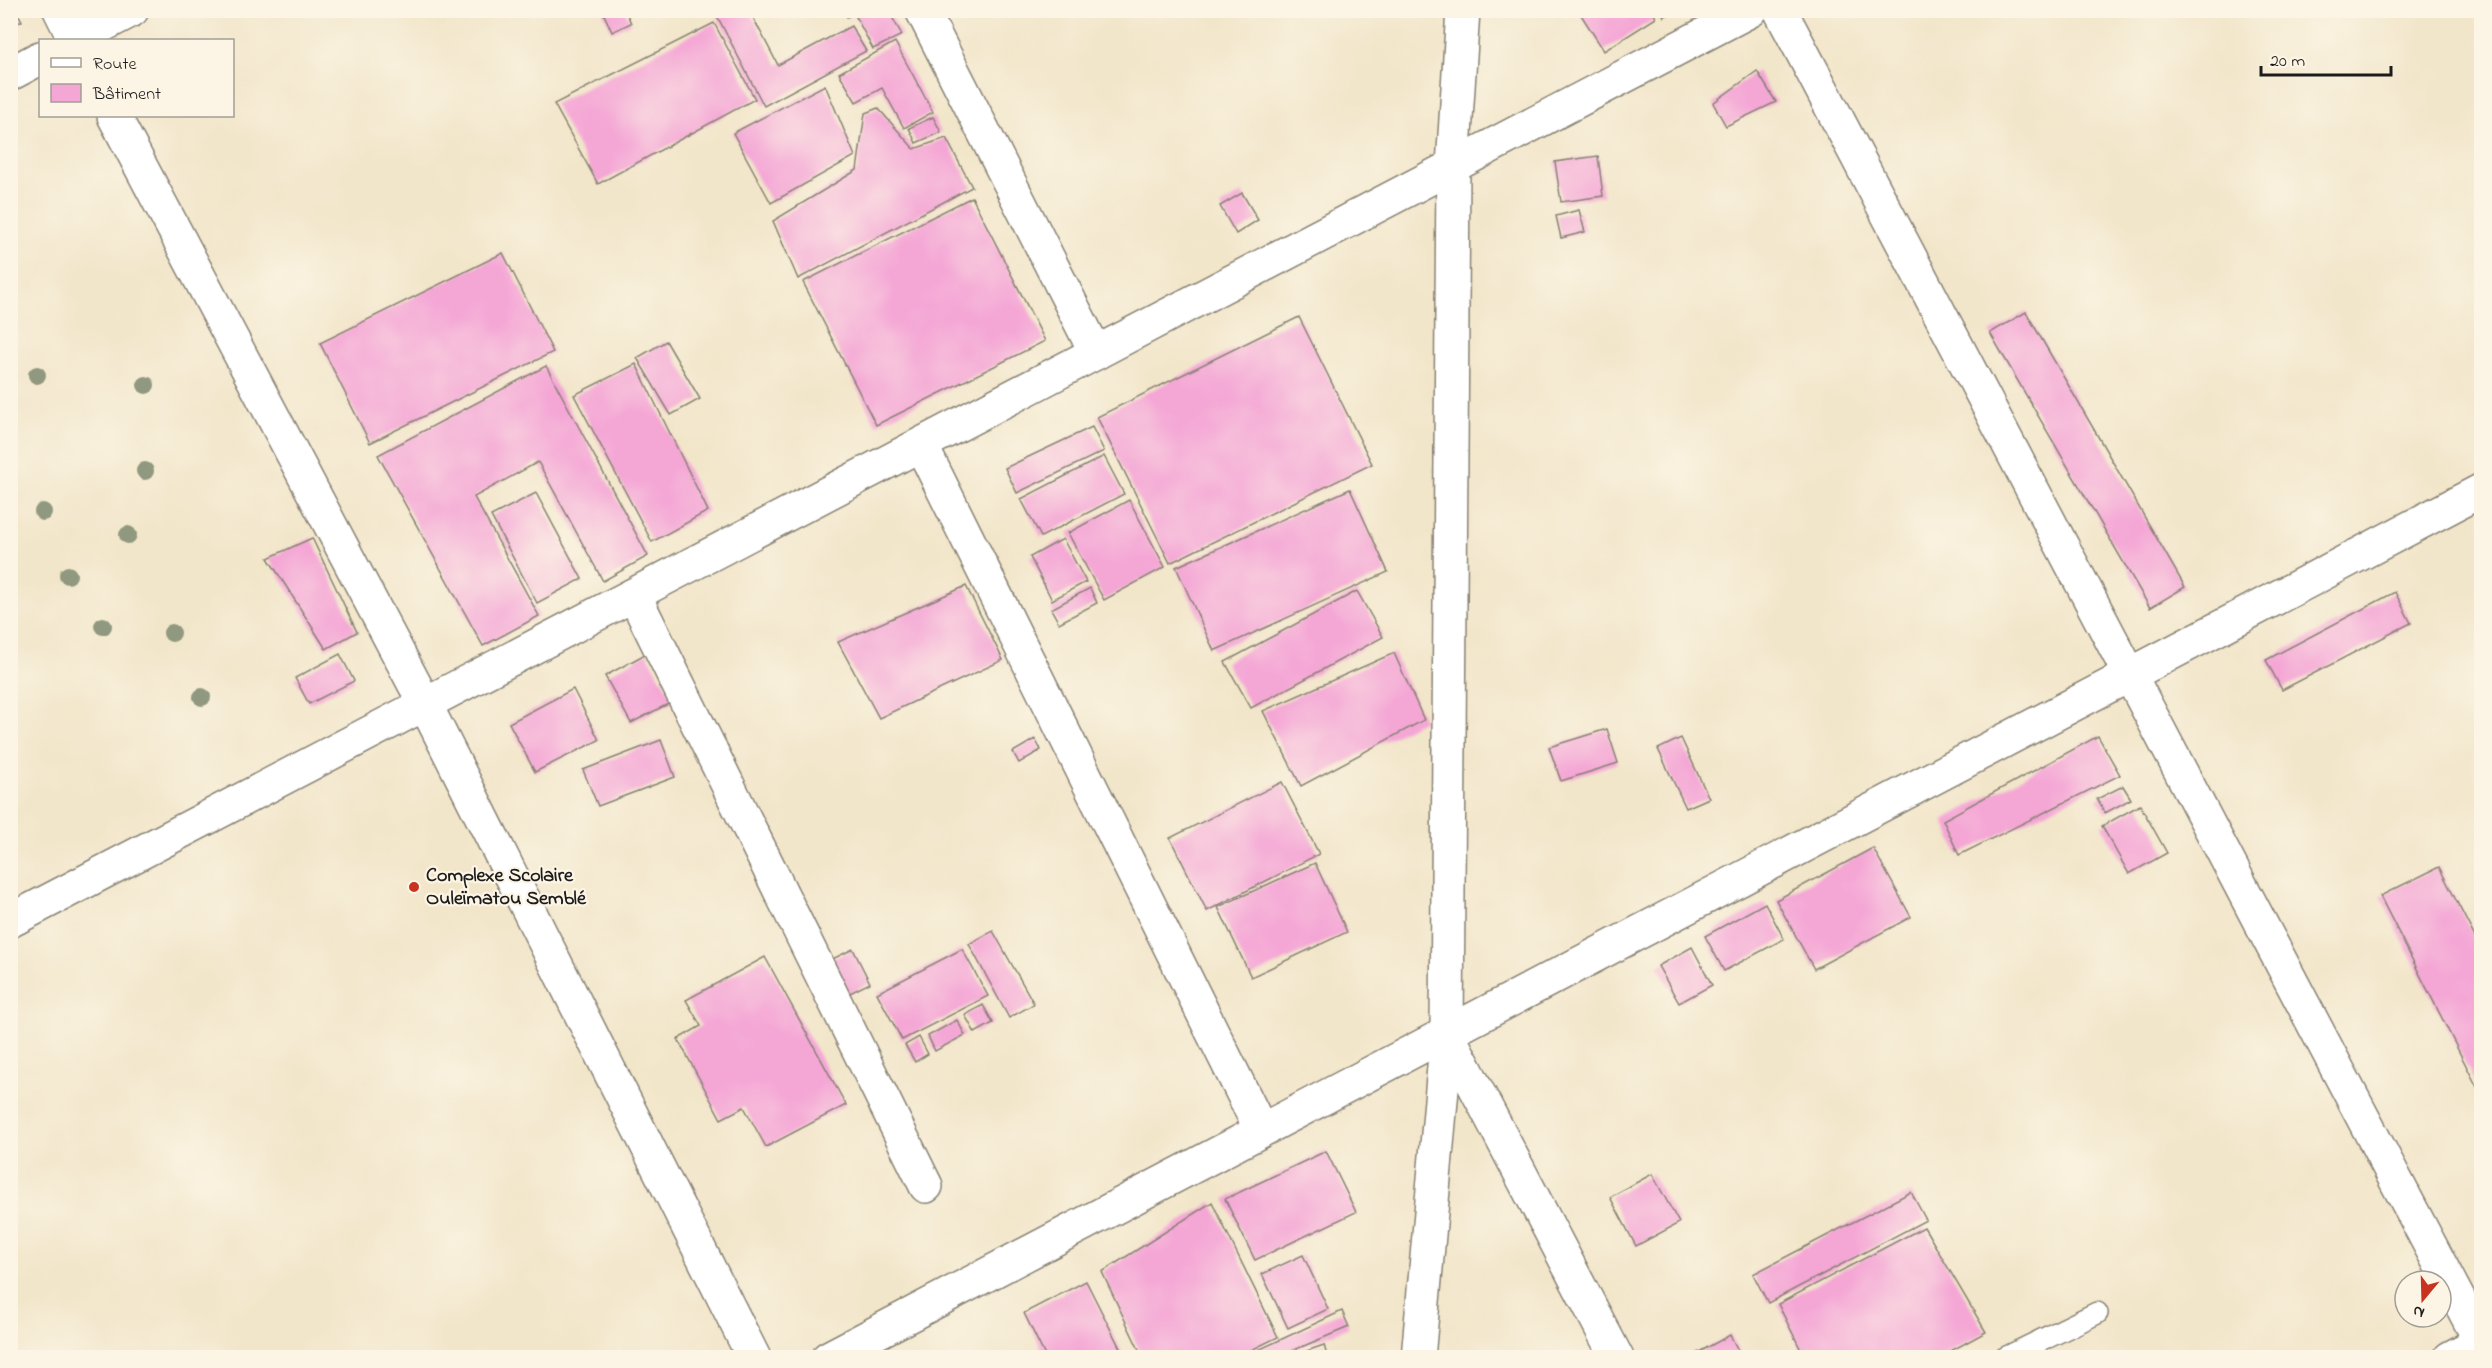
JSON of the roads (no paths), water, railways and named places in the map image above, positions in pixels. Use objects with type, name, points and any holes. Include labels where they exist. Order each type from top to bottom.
[{"type":"street","points":[[60,10],[74,39]]},
{"type":"street","points":[[76,39],[132,10]]},
{"type":"street","points":[[922,10],[1096,353]]},
{"type":"street","points":[[1418,1358],[1447,1033],[1453,166],[1463,10]]},
{"type":"street","points":[[10,921],[1750,10]]},
{"type":"street","points":[[1780,10],[2481,1342],[2450,1358]]},
{"type":"street","points":[[10,74],[39,59]]},
{"type":"street","points":[[115,117],[425,704],[754,1358]]},
{"type":"street","points":[[921,445],[1261,1130]]},
{"type":"street","points":[[828,1358],[2481,490]]},
{"type":"street","points":[[634,595],[926,1186]]},
{"type":"street","points":[[1447,1033],[1617,1358]]},
{"type":"lane","points":[[2005,1358],[2097,1313]]},
{"type":"place","name":"Complexe Scolaire Ouleïmatou Semblé","points":[[414,887]]}]
